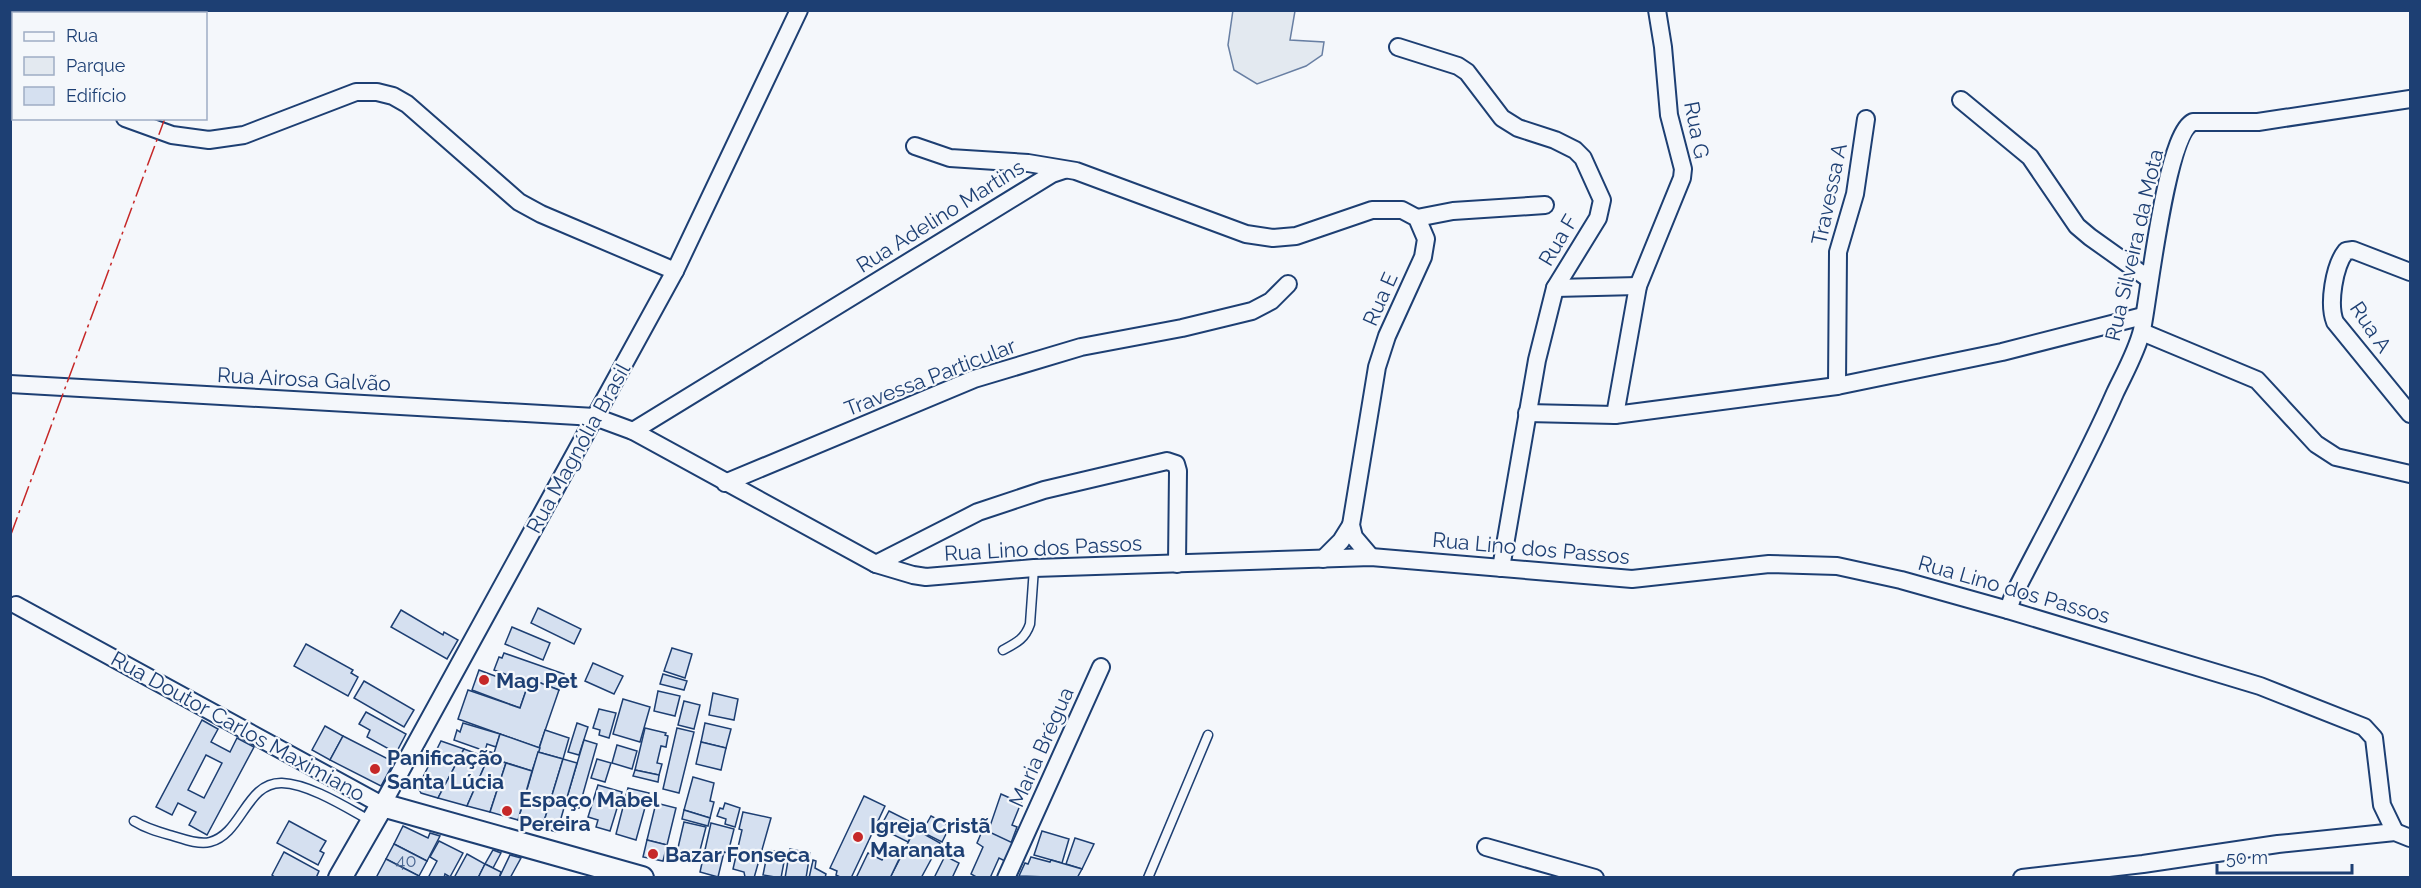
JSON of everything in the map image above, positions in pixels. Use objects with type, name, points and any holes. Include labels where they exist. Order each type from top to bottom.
[{"type":"main road","name":"Rua Magnólia Brasil","points":[[340,878],[377,813]]},
{"type":"main road","name":"Rua Doutor Carlos Maximiano","points":[[377,813],[642,878]]},
{"type":"street","name":"Rua Magnólia Brasil","points":[[377,813],[675,271],[800,10]]},
{"type":"street","name":"Rua G","points":[[1615,415],[1638,286],[1682,178],[1683,169],[1669,115],[1657,10]]},
{"type":"street","name":"Rua F","points":[[1398,47],[1458,66],[1467,72],[1502,118],[1518,128],[1555,140],[1575,150],[1583,158],[1602,200],[1598,218],[1555,288],[1537,360],[1501,568]]},
{"type":"street","points":[[130,120],[171,135],[217,139],[244,135],[356,92],[377,92],[393,96],[407,104],[519,202],[541,214],[675,271]]},
{"type":"street","name":"Rua Silveira da Mota","points":[[2008,610],[2018,586],[2104,419],[2142,324],[2168,178],[2185,128],[2193,122],[2258,122],[2410,99]]},
{"type":"street","points":[[1961,100],[2030,157],[2077,226],[2149,279]]},
{"type":"street","name":"Travessa A","points":[[1837,386],[1838,252],[1855,194],[1866,119]]},
{"type":"street","points":[[915,146],[950,158],[1028,163],[1076,171],[1246,234],[1273,238],[1296,236],[1372,210],[1402,210],[1417,218],[1453,211],[1545,205]]},
{"type":"street","name":"Rua Adelino Martins","points":[[633,432],[1052,174],[1065,170]]},
{"type":"street","name":"Rua E","points":[[1323,559],[1341,541],[1351,525],[1377,367],[1387,336],[1423,257],[1426,238],[1417,218]]},
{"type":"street","name":"Rua A","points":[[2410,272],[2353,250],[2346,251],[2340,258],[2331,306],[2335,322],[2410,414]]},
{"type":"street","name":"Travessa Particular","points":[[725,483],[974,379],[1081,347],[1182,328],[1252,311],[1271,301],[1288,284]]},
{"type":"street","points":[[1555,288],[1638,286]]},
{"type":"street","points":[[1527,413],[1615,415],[1837,386],[2142,324],[2257,380],[2316,444],[2336,457],[2410,474]]},
{"type":"street","name":"Rua Airosa Galvão","points":[[10,384],[595,417]]},
{"type":"street","name":"Rua Lino dos Passos","points":[[595,417],[633,432],[876,564],[927,577],[1034,568],[1371,557],[1632,579],[1769,564],[1838,566],[1901,580],[2260,686],[2364,728],[2374,738],[2382,805],[2403,835]]},
{"type":"street","points":[[876,564],[978,512],[1044,490],[1167,460],[1176,464],[1178,471],[1177,564]]},
{"type":"street","points":[[1351,525],[1354,537],[1371,557]]},
{"type":"street","name":"Rua Doutor Carlos Maximiano","points":[[16,605],[377,813]]},
{"type":"street","name":"Maria Brégua","points":[[1006,878],[1101,667]]},
{"type":"street","points":[[2022,878],[2143,864],[2278,844],[2403,835]]},
{"type":"street","points":[[1486,847],[1595,878]]},
{"type":"lane","points":[[1003,651],[1024,638],[1028,631],[1034,568]]},
{"type":"lane","points":[[1148,878],[1208,735]]},
{"type":"lane","points":[[134,821],[145,828],[188,840],[209,842],[230,830],[263,787],[280,782],[300,785],[377,813]]},
{"type":"green space","points":[[1233,10],[1295,11],[1290,40],[1324,42],[1322,55],[1306,66],[1257,84],[1234,70],[1228,45]]},
{"type":"building","points":[[538,608],[581,629],[574,644],[531,623]]},
{"type":"building","points":[[401,610],[443,635],[444,632],[458,640],[447,659],[391,627]]},
{"type":"building","points":[[512,627],[550,643],[543,660],[505,644]]},
{"type":"building","points":[[306,644],[353,670],[351,673],[358,677],[348,696],[294,666]]},
{"type":"building","points":[[672,648],[692,654],[685,678],[664,671]]},
{"type":"building","points":[[504,653],[564,674],[559,690],[530,679],[527,688],[514,684],[516,678],[494,670],[499,657],[502,658]]},
{"type":"building","points":[[593,663],[623,676],[614,694],[585,681]]},
{"type":"building","points":[[479,670],[527,688],[520,708],[472,690]]},
{"type":"building","points":[[663,674],[687,681],[684,690],[660,684]]},
{"type":"building","points":[[530,679],[559,690],[539,748],[458,719],[468,690],[520,708]]},
{"type":"building","points":[[364,681],[414,710],[404,727],[354,698]]},
{"type":"building","points":[[658,691],[680,696],[675,716],[654,711]]},
{"type":"building","points":[[713,693],[738,699],[734,720],[709,715]]},
{"type":"building","points":[[623,699],[650,707],[640,742],[613,734]]},
{"type":"building","points":[[684,701],[700,705],[694,729],[678,725]]},
{"type":"building","points":[[599,709],[616,713],[609,738],[599,735],[600,730],[593,728]]},
{"type":"building","points":[[366,712],[406,734],[396,753],[367,737],[370,730],[359,724]]},
{"type":"building","points":[[202,720],[218,729],[211,742],[230,752],[237,738],[254,747],[207,835],[189,825],[196,812],[178,803],[172,815],[156,807]],"holes":[[[206,755],[222,763],[204,798],[188,790]]]},
{"type":"building","points":[[463,723],[500,734],[496,747],[487,744],[485,751],[454,740],[457,730],[460,732]]},
{"type":"building","points":[[577,723],[588,727],[579,755],[568,752]]},
{"type":"building","points":[[705,723],[731,729],[726,748],[701,742]]},
{"type":"building","points":[[325,726],[343,736],[330,760],[312,750]]},
{"type":"building","points":[[645,728],[666,733],[665,735],[668,736],[666,747],[661,746],[657,763],[662,764],[659,775],[635,770]]},
{"type":"building","points":[[677,728],[694,732],[679,793],[663,789]]},
{"type":"building","points":[[545,730],[569,738],[563,759],[538,752]]},
{"type":"building","points":[[500,734],[540,748],[532,771],[485,756],[487,751],[494,753]]},
{"type":"building","points":[[343,736],[394,762],[381,786],[330,760]]},
{"type":"building","points":[[584,740],[597,744],[579,808],[565,804]]},
{"type":"building","points":[[441,741],[464,749],[438,798],[421,793],[418,787]]},
{"type":"building","points":[[701,742],[726,748],[721,770],[696,764]]},
{"type":"building","points":[[617,745],[637,751],[632,769],[612,763]]},
{"type":"building","points":[[464,749],[488,758],[467,806],[438,798]]},
{"type":"building","points":[[538,752],[563,759],[542,828],[518,820]]},
{"type":"building","points":[[488,758],[506,763],[490,812],[467,806]]},
{"type":"building","points":[[563,759],[577,763],[557,832],[542,828]]},
{"type":"building","points":[[597,759],[611,763],[605,782],[591,778]]},
{"type":"building","points":[[506,763],[532,771],[518,820],[490,812]]},
{"type":"building","points":[[635,770],[659,775],[658,782],[633,776]]},
{"type":"building","points":[[693,777],[714,783],[710,801],[714,802],[710,818],[684,810]]},
{"type":"building","points":[[598,785],[622,792],[610,831],[596,827],[598,820],[588,817]]},
{"type":"building","points":[[628,788],[649,793],[636,840],[616,834]]},
{"type":"building","points":[[1001,794],[1021,803],[1012,825],[1017,827],[1011,843],[988,832]]},
{"type":"building","name":"Igreja Cristã Maranata","points":[[864,796],[885,806],[851,878],[842,878],[836,875],[837,871],[830,868]]},
{"type":"building","points":[[656,803],[676,808],[667,845],[647,840]]},
{"type":"building","points":[[725,803],[740,808],[735,827],[725,824],[726,819],[717,816]]},
{"type":"building","points":[[684,810],[710,818],[708,826],[682,819]]},
{"type":"building","points":[[889,811],[917,825],[908,842],[880,828]]},
{"type":"building","points":[[743,812],[771,818],[754,878],[745,877],[744,872],[733,869],[742,830],[739,829]]},
{"type":"building","points":[[931,816],[950,826],[942,842],[922,832]]},
{"type":"building","points":[[289,821],[326,841],[320,851],[324,853],[318,865],[277,843]]},
{"type":"building","points":[[684,822],[706,827],[698,858],[677,852]]},
{"type":"building","points":[[711,823],[734,829],[728,853],[724,852],[718,877],[700,872]]},
{"type":"building","points":[[403,826],[428,838],[430,833],[440,836],[427,861],[394,844]]},
{"type":"building","points":[[915,829],[940,843],[921,878],[890,878]]},
{"type":"building","points":[[983,829],[1013,843],[1005,861],[999,858],[990,878],[978,878],[971,874],[983,847],[977,843]]},
{"type":"building","points":[[1042,831],[1069,839],[1062,863],[1034,855]]},
{"type":"building","points":[[1075,838],[1094,844],[1082,869],[1066,864]]},
{"type":"building","points":[[647,840],[667,845],[663,861],[643,857]]},
{"type":"building","points":[[439,841],[463,853],[450,877],[445,874],[444,878],[428,878],[437,861],[430,857]]},
{"type":"building","points":[[394,844],[427,861],[419,876],[386,859]]},
{"type":"building","points":[[889,846],[902,853],[890,878],[856,878],[868,853],[882,860]]},
{"type":"building","points":[[790,849],[810,853],[806,878],[785,878]]},
{"type":"building","points":[[493,850],[501,853],[493,868],[485,864]]},
{"type":"building","points":[[768,850],[786,853],[785,858],[781,861],[784,862],[781,878],[763,875]]},
{"type":"building","points":[[284,852],[319,871],[316,878],[276,878],[272,875]]},
{"type":"building","points":[[467,854],[485,864],[478,878],[454,878]]},
{"type":"building","points":[[510,855],[521,858],[510,878],[499,878]]},
{"type":"building","points":[[945,856],[959,863],[952,878],[934,878]]},
{"type":"building","points":[[1031,857],[1082,869],[1077,878],[1019,876],[1025,863],[1028,864]]},
{"type":"building","points":[[386,859],[421,878],[380,878],[377,876]]},
{"type":"building","points":[[813,860],[816,861],[815,868],[826,874],[825,878],[809,878]]},
{"type":"building","points":[[485,864],[501,872],[499,878],[478,878]]},
{"type":"power","points":[[10,537],[164,120]]},
{"type":"place","name":"Mag Pet","points":[[484,680]]},
{"type":"place","name":"Panificação Santa Lúcia","points":[[375,769]]},
{"type":"place","name":"Espaço Mabel Pereira","points":[[507,811]]},
{"type":"place","name":"Igreja Cristã Maranata","points":[[858,837]]},
{"type":"place","name":"Bazar Fonseca","points":[[653,854]]}]
